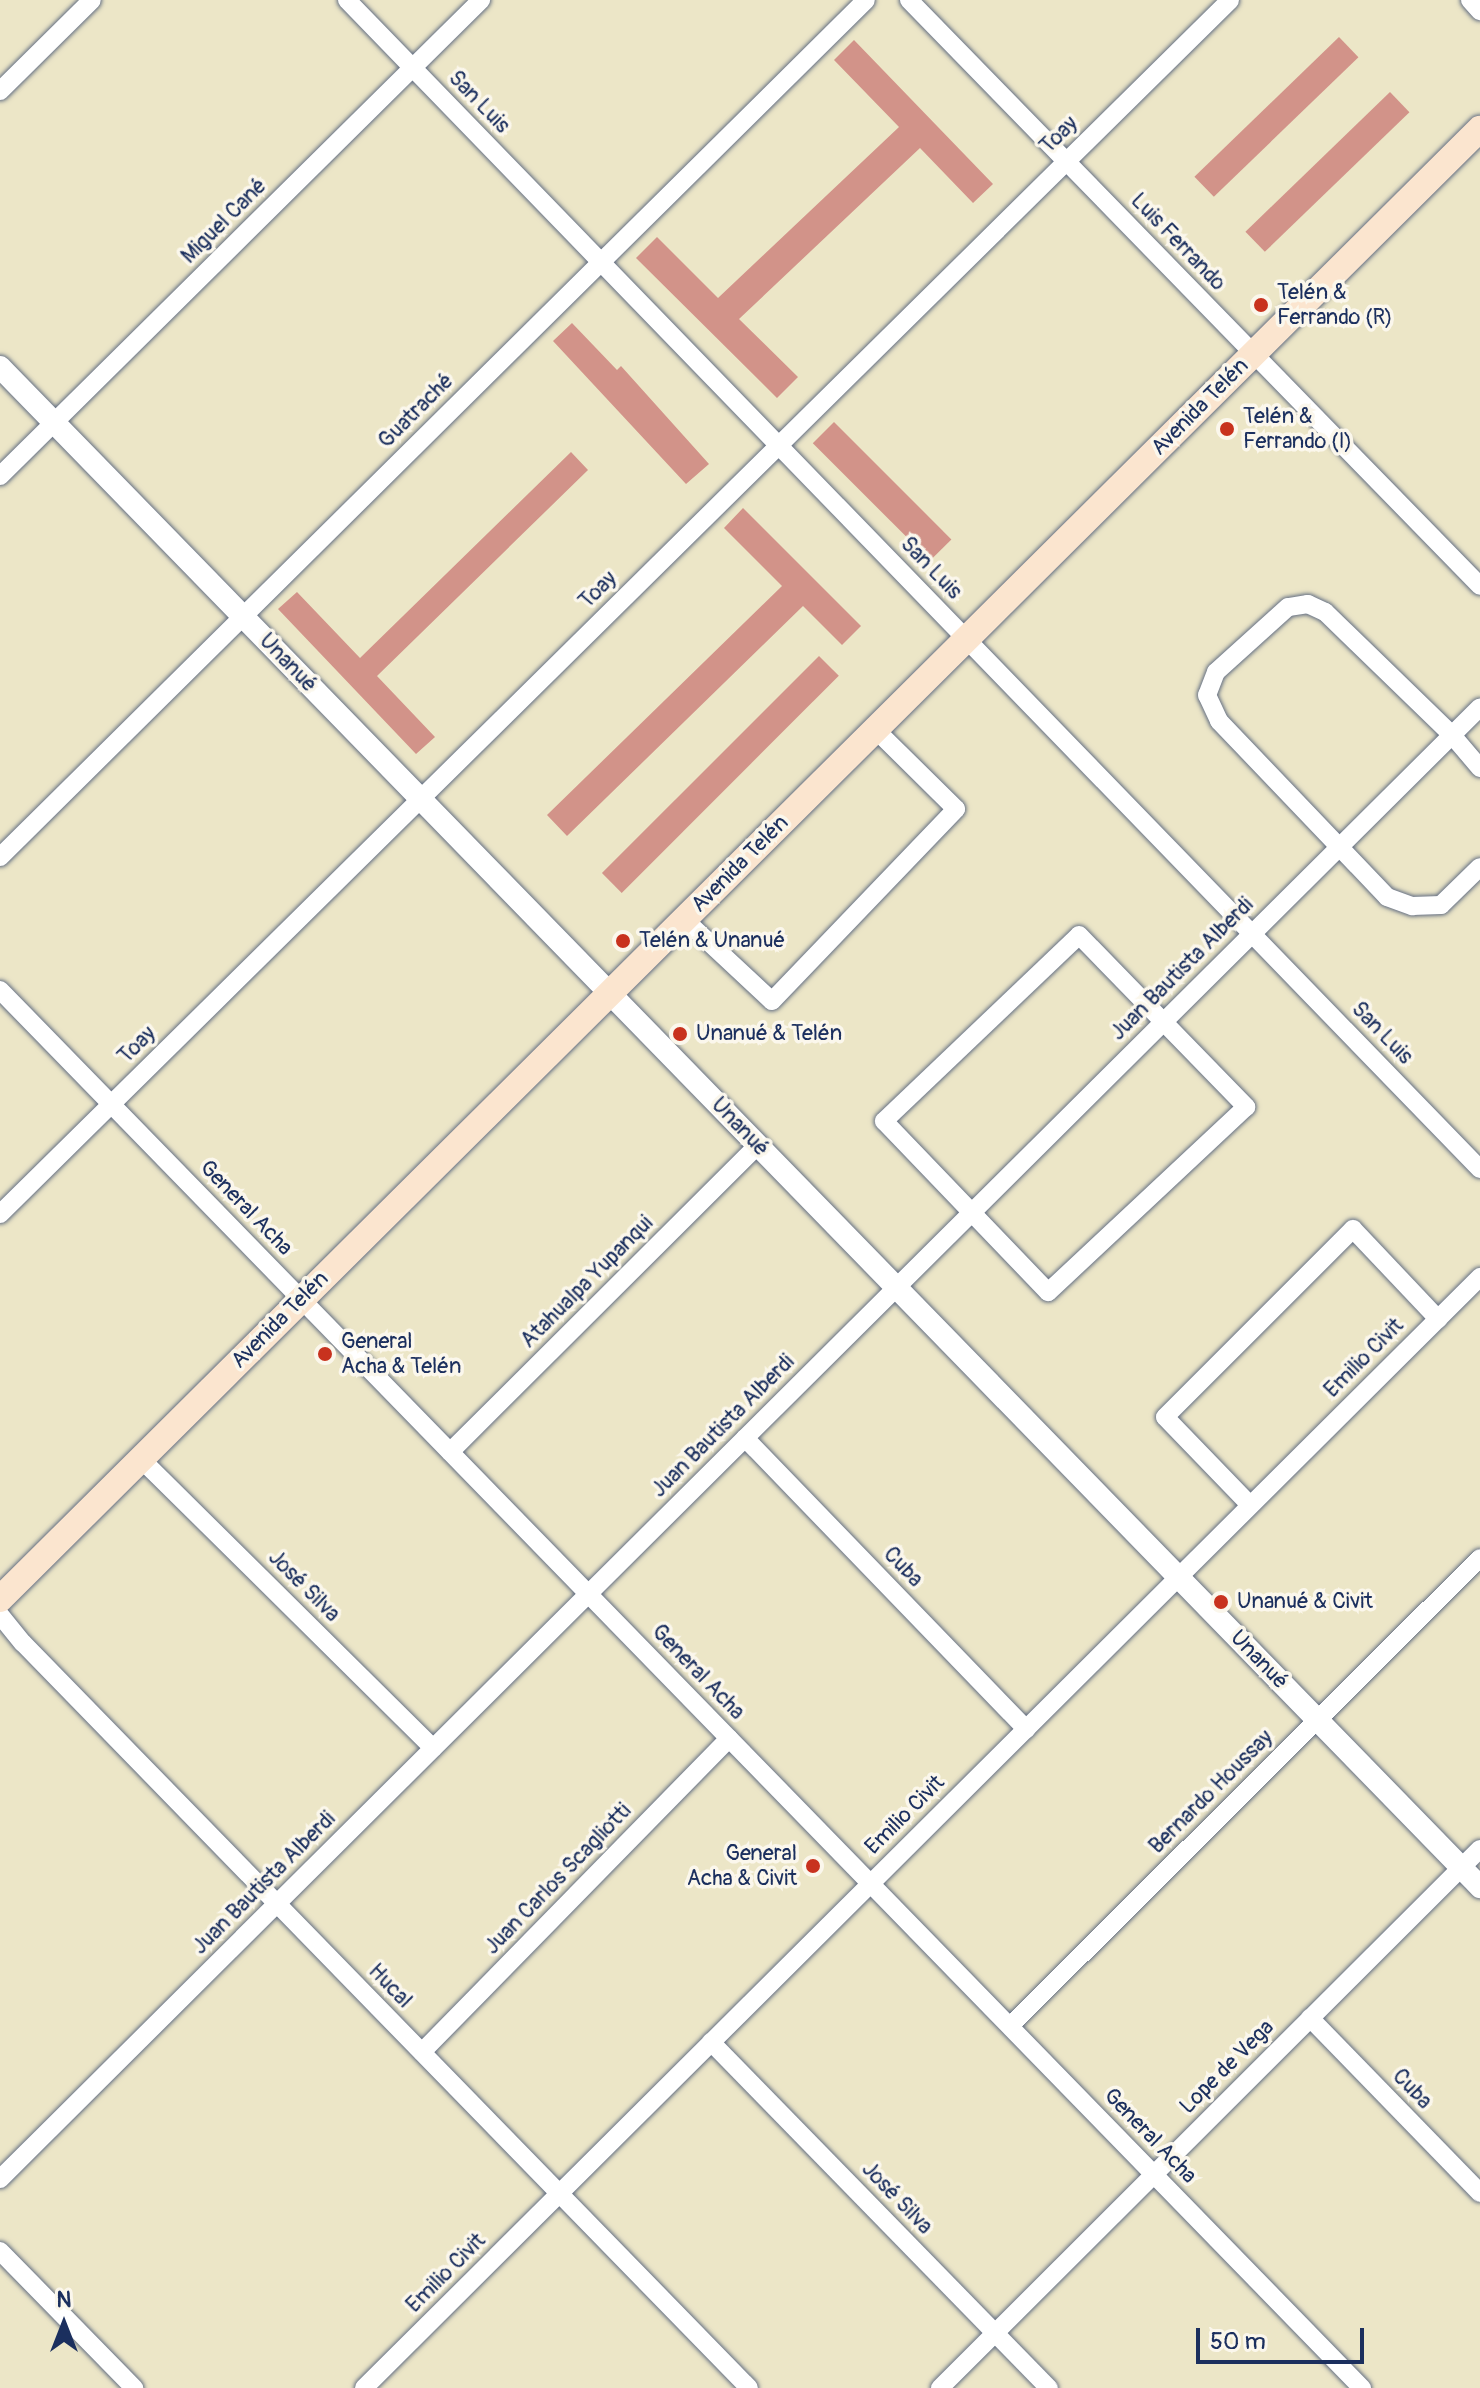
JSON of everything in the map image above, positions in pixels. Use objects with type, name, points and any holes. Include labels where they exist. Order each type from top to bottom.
[{"type":"main road","name":"Avenida Telén","points":[[0,1599],[1480,129]]},
{"type":"street","points":[[0,91],[92,0]]},
{"type":"street","name":"San Luis","points":[[347,0],[1480,1169]]},
{"type":"street","name":"Miguel Cané","points":[[0,476],[481,0]]},
{"type":"street","name":"Guatraché","points":[[0,857],[866,0]]},
{"type":"street","name":"Luis Ferrando","points":[[909,0],[1480,586]]},
{"type":"street","name":"Toay","points":[[0,1214],[1230,0]]},
{"type":"street","points":[[1470,0],[1480,11]]},
{"type":"street","name":"Unanué","points":[[0,367],[1480,1887]]},
{"type":"street","points":[[1480,768],[1452,735],[1325,612],[1308,604],[1288,607],[1216,672],[1207,695],[1219,721],[1387,897],[1412,906],[1441,905],[1480,867]]},
{"type":"street","name":"Juan Bautista Alberdi","points":[[0,2179],[1480,707]]},
{"type":"street","points":[[684,919],[772,1001],[956,809],[875,729]]},
{"type":"street","points":[[1079,935],[1164,1022],[1246,1107],[1048,1292],[884,1121],[1079,935]]},
{"type":"street","name":"General Acha","points":[[0,990],[1362,2388]]},
{"type":"street","name":"Atahualpa Yupanqui","points":[[450,1452],[758,1145]]},
{"type":"street","points":[[1250,1505],[1165,1417],[1353,1229],[1438,1319]]},
{"type":"street","name":"Emilio Civit","points":[[364,2388],[1480,1277]]},
{"type":"street","name":"Cuba","points":[[745,1438],[1026,1729]]},
{"type":"street","name":"José Silva","points":[[141,1459],[433,1748]]},
{"type":"street","name":"Bernardo Houssay","points":[[1010,2026],[1480,1558]]},
{"type":"street","name":"Hucal","points":[[0,1615],[23,1643],[749,2388]]},
{"type":"street","name":"Juan Carlos Scagliotti","points":[[422,2052],[729,1738]]},
{"type":"street","name":"Lope de Vega","points":[[940,2388],[1480,1849]]},
{"type":"street","name":"Cuba","points":[[1310,2018],[1480,2193]]},
{"type":"street","name":"José Silva","points":[[711,2042],[1049,2388]]},
{"type":"street","points":[[0,2251],[134,2388]]},
{"type":"building","points":[[1339,37],[1358,57],[1214,197],[1194,177]]},
{"type":"building","points":[[854,40],[993,184],[973,203],[920,148],[739,319],[798,377],[777,398],[636,258],[657,237],[718,298],[899,127],[834,60]]},
{"type":"building","points":[[1390,92],[1409,112],[1265,252],[1245,232]]},
{"type":"building","points":[[572,323],[617,370],[621,366],[709,464],[686,484],[553,341]]},
{"type":"building","points":[[834,422],[951,539],[930,561],[813,443]]},
{"type":"building","points":[[571,452],[588,470],[377,676],[435,737],[416,754],[278,609],[297,592],[360,658]]},
{"type":"building","points":[[743,508],[861,626],[842,645],[803,606],[567,836],[547,815],[782,586],[724,528]]},
{"type":"building","points":[[819,656],[839,676],[622,893],[602,873]]},
{"type":"place","name":"Telén & Ferrando (R)","points":[[1261,305]]},
{"type":"place","name":"Telén & Ferrando (I)","points":[[1227,429]]},
{"type":"place","name":"Telén & Unanué","points":[[623,941]]},
{"type":"place","name":"Unanué & Telén","points":[[680,1034]]},
{"type":"place","name":"General Acha & Telén","points":[[325,1354]]},
{"type":"place","name":"Unanué & Civit","points":[[1221,1602]]},
{"type":"place","name":"General Acha & Civit","points":[[813,1866]]}]
